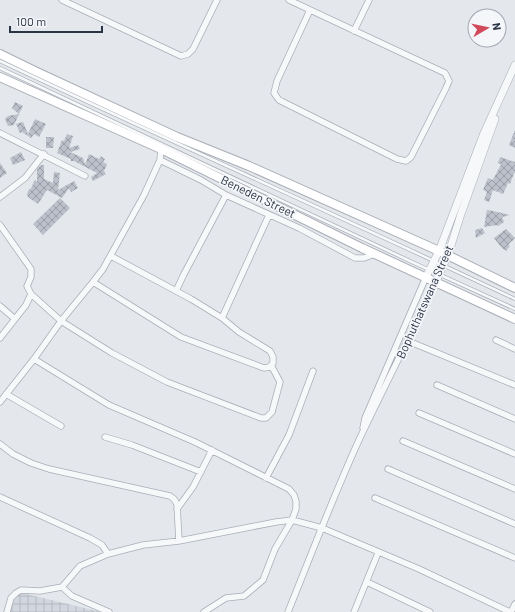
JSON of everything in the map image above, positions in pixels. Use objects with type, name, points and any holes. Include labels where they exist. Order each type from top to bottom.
[{"type":"main road","name":"Beneden Street","points":[[0,54],[177,137],[249,166],[440,251],[515,288]]},
{"type":"main road","name":"Beneden Street","points":[[0,77],[161,149],[375,254],[437,278],[515,319]]},
{"type":"street","points":[[62,0],[181,56],[188,54],[193,49],[217,0]]},
{"type":"street","points":[[289,0],[444,73],[449,80],[411,157],[406,161],[397,159],[278,100],[274,93],[278,81],[310,10]]},
{"type":"street","points":[[354,31],[368,0]]},
{"type":"street","name":"Bophuthatswana Street","points":[[359,440],[365,418],[428,274],[440,251],[486,128],[515,64]]},
{"type":"street","name":"Bophuthatswana Street","points":[[288,612],[359,440],[448,256],[503,92]]},
{"type":"street","points":[[0,133],[85,176]]},
{"type":"street","points":[[0,402],[34,359],[61,321],[93,282],[111,256],[133,216],[160,160],[161,149]]},
{"type":"street","points":[[0,197],[25,178],[44,154]]},
{"type":"street","points":[[160,160],[201,180],[226,195],[299,228],[355,258],[364,258],[375,254]]},
{"type":"street","points":[[176,291],[226,195]]},
{"type":"street","points":[[222,318],[269,215]]},
{"type":"street","points":[[0,225],[31,269],[32,277],[27,286],[31,294],[61,321],[112,353],[167,382],[261,418],[266,418],[272,412],[280,382],[272,365],[273,357],[270,351],[240,332],[222,318],[111,256]]},
{"type":"street","points":[[93,282],[181,337],[264,368],[272,365]]},
{"type":"street","points":[[0,338],[26,305],[31,294]]},
{"type":"street","points":[[0,306],[14,319]]},
{"type":"street","points":[[496,340],[515,349]]},
{"type":"street","points":[[408,341],[515,385]]},
{"type":"street","points":[[34,359],[109,405],[163,427],[212,450],[289,489],[294,494],[296,509],[292,520],[275,549],[263,580],[244,596],[226,598],[204,612]]},
{"type":"street","points":[[266,478],[289,435],[313,371]]},
{"type":"street","points":[[437,385],[515,419]]},
{"type":"street","points":[[6,394],[62,426]]},
{"type":"street","points":[[419,413],[515,454]]},
{"type":"street","points":[[105,437],[132,445],[201,472]]},
{"type":"street","points":[[403,441],[515,489]]},
{"type":"street","points":[[0,444],[13,454],[31,463],[49,469],[170,496],[174,499],[177,509],[179,541]]},
{"type":"street","points":[[177,509],[187,498],[212,450]]},
{"type":"street","points":[[388,469],[515,524]]},
{"type":"street","points":[[0,497],[90,538],[102,545],[108,554]]},
{"type":"street","points":[[375,498],[515,558]]},
{"type":"street","points":[[7,612],[11,598],[21,590],[40,591],[62,587],[80,566],[108,554],[142,545],[179,541],[292,520],[322,528],[419,570],[510,612],[515,604]]},
{"type":"street","points":[[354,612],[378,552]]},
{"type":"street","points":[[367,582],[430,612]]},
{"type":"street","points":[[62,587],[72,596],[109,612]]},
{"type":"lane","points":[[0,61],[515,299]]},
{"type":"lane","points":[[0,68],[428,274]]},
{"type":"lane","points":[[437,278],[515,309]]},
{"type":"shaded area","points":[[14,591],[101,612],[8,612]]},
{"type":"building","points":[[15,102],[23,106],[19,114],[12,108]]},
{"type":"building","points":[[19,114],[14,125],[8,126],[5,119],[8,116]]},
{"type":"building","points":[[35,119],[46,124],[39,137],[34,134],[31,138],[22,132],[20,133],[16,124],[23,122],[28,134]]},
{"type":"building","points":[[515,130],[515,148],[509,145]]},
{"type":"building","points":[[67,134],[73,136],[69,148],[78,145],[80,149],[70,152],[83,158],[85,165],[89,154],[99,159],[101,156],[105,159],[103,162],[107,164],[104,171],[106,174],[93,181],[91,177],[97,173],[57,153],[62,140],[64,141]]},
{"type":"building","points":[[46,137],[54,137],[53,148],[46,148]]},
{"type":"building","points":[[21,152],[25,160],[13,165],[10,158]]},
{"type":"building","points":[[500,157],[515,162],[515,173],[503,194],[493,190],[489,202],[484,200],[487,192],[483,190],[488,178],[493,180],[501,164],[498,163]]},
{"type":"building","points":[[0,163],[7,173],[0,178]]},
{"type":"building","points":[[41,165],[44,165],[44,179],[53,183],[54,172],[60,173],[58,190],[74,181],[78,188],[71,192],[69,188],[62,198],[47,190],[38,204],[28,197],[27,194],[35,180],[37,182],[37,169]]},
{"type":"building","points":[[60,198],[70,208],[43,235],[33,224]]},
{"type":"building","points":[[487,210],[510,215],[502,217],[504,222],[498,226],[484,227]]},
{"type":"building","points":[[482,228],[485,233],[476,238],[475,230]]},
{"type":"building","points":[[506,229],[515,238],[508,245],[510,246],[506,251],[494,238]]}]
